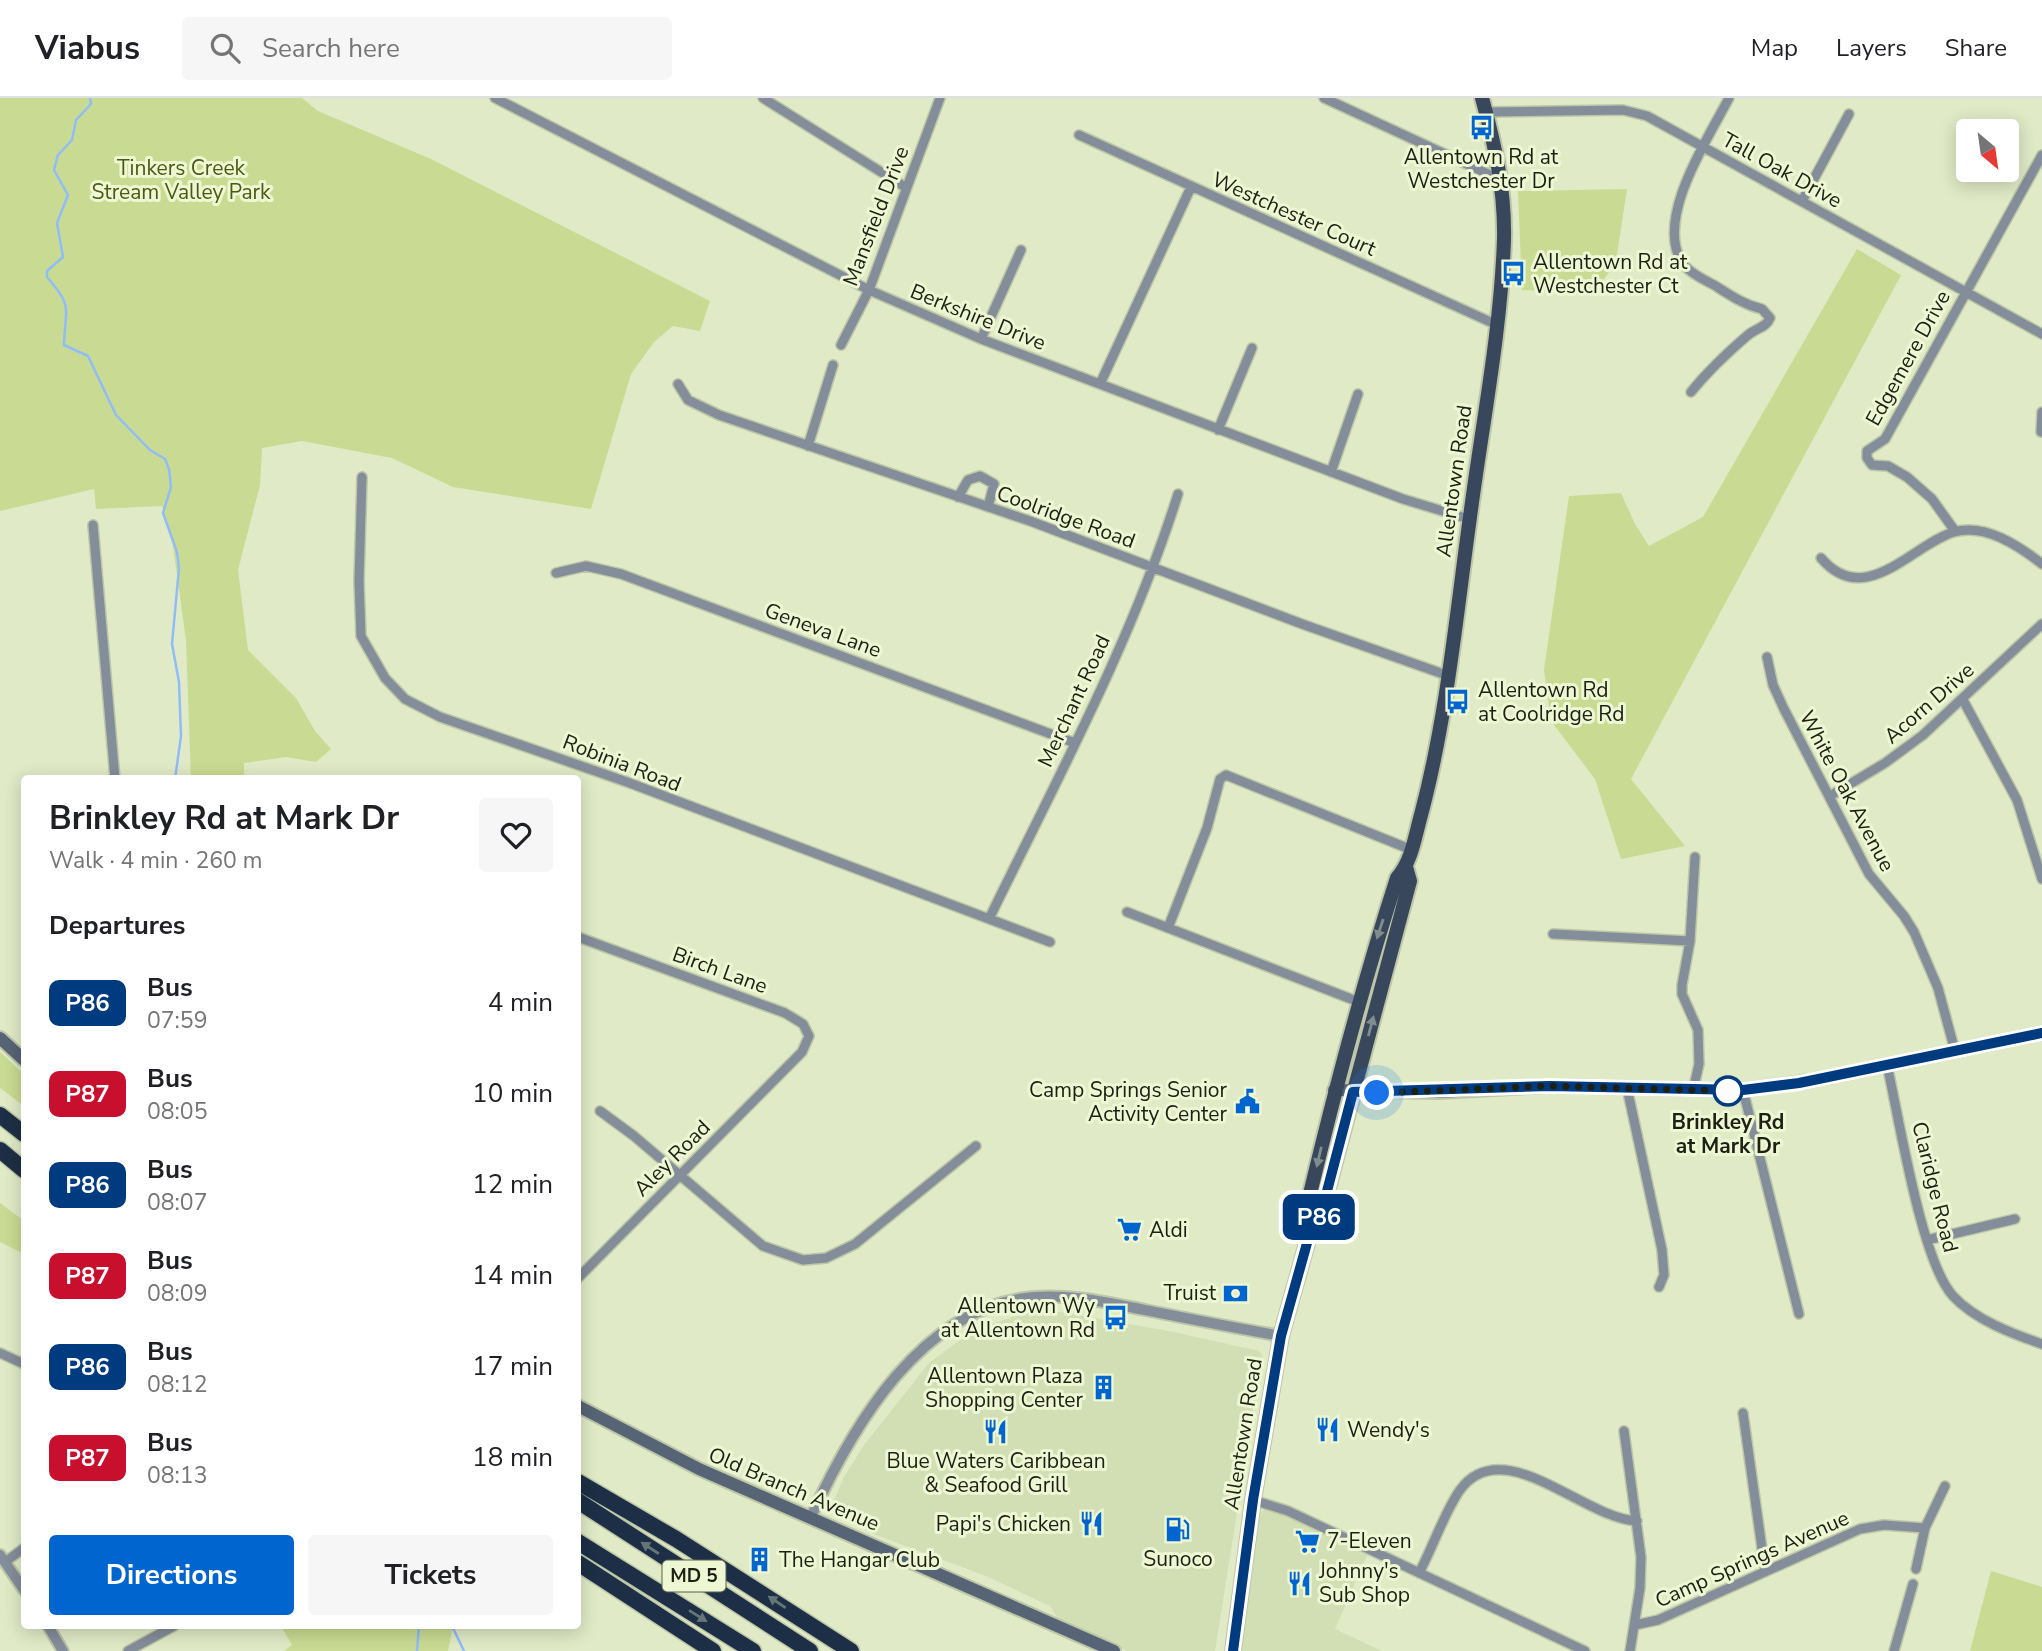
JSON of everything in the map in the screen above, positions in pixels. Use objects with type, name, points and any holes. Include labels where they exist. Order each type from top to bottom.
[{"type":"highway","points":[[0,1115],[21,1132]]},
{"type":"highway","points":[[0,1150],[21,1168]]},
{"type":"highway","points":[[581,1484],[646,1520],[851,1651]]},
{"type":"highway","name":"MD 5","points":[[581,1503],[810,1651]]},
{"type":"highway","name":"MD 5","points":[[581,1544],[753,1651]]},
{"type":"highway","points":[[581,1565],[713,1651]]},
{"type":"main road","name":"Allentown Road","points":[[1311,1227],[1305,1215],[1335,1090],[1397,878],[1406,867],[1412,849],[1433,769],[1449,676],[1504,238],[1501,180],[1484,105]]},
{"type":"main road","name":"Allentown Road","points":[[1233,1651],[1253,1500],[1281,1336],[1311,1227],[1321,1214],[1410,881],[1406,867]]},
{"type":"main road","points":[[1335,1090],[1353,1092],[1549,1086],[1743,1090],[1799,1083],[2042,1034]]},
{"type":"main road","points":[[0,1038],[21,1057]]},
{"type":"main road","name":"Old Branch Avenue","points":[[581,1408],[699,1469],[1114,1651]]},
{"type":"street","name":"Berkshire Drive","points":[[495,98],[869,290],[981,339],[1418,505],[1469,519]]},
{"type":"street","points":[[763,98],[905,187]]},
{"type":"street","name":"Mansfield Drive","points":[[841,345],[869,290],[940,98]]},
{"type":"street","points":[[1324,98],[1501,180]]},
{"type":"street","points":[[1691,392],[1718,361],[1751,332],[1766,325],[1770,318],[1762,309],[1748,306],[1701,278],[1680,259],[1677,242],[1678,206],[1690,171],[1729,98]]},
{"type":"street","name":"Tall Oak Drive","points":[[1484,105],[1633,111],[1704,146],[2042,334]]},
{"type":"street","points":[[1802,201],[1849,114]]},
{"type":"street","name":"Westchester Court","points":[[1079,135],[1495,324]]},
{"type":"street","name":"Edgemere Drive","points":[[1955,531],[1919,488],[1888,466],[1871,465],[1867,455],[1885,439],[2042,155]]},
{"type":"street","points":[[1100,384],[1191,187]]},
{"type":"street","points":[[981,339],[1021,250]]},
{"type":"street","points":[[1218,430],[1252,348]]},
{"type":"street","points":[[808,446],[833,365]]},
{"type":"street","name":"Coolridge Road","points":[[678,384],[683,396],[692,403],[808,446],[958,496],[1449,676]]},
{"type":"street","points":[[1331,472],[1358,394]]},
{"type":"street","points":[[2041,432],[2042,412]]},
{"type":"street","points":[[958,496],[968,480],[980,476],[994,484],[995,491],[988,507]]},
{"type":"street","name":"Robinia Road","points":[[362,477],[359,581],[361,636],[385,678],[405,699],[440,716],[627,782],[990,917],[1050,942]]},
{"type":"street","name":"Merchant Road","points":[[990,917],[1075,743],[1155,568],[1178,495]]},
{"type":"street","points":[[93,525],[116,775]]},
{"type":"street","points":[[1821,558],[1831,569],[1843,574],[1858,576],[1877,573],[1955,531],[1978,531],[1994,536],[2042,564]]},
{"type":"street","name":"Geneva Lane","points":[[556,573],[586,566],[621,574],[1075,743]]},
{"type":"street","name":"Acorn Drive","points":[[1829,796],[1885,763],[1963,700],[2042,624]]},
{"type":"street","name":"White Oak Avenue","points":[[1767,657],[1773,685],[1783,708],[1869,874],[1907,919],[1924,953],[1938,988],[1955,1051]]},
{"type":"street","points":[[1963,700],[2017,800],[2042,879]]},
{"type":"street","points":[[1168,928],[1207,828],[1220,779],[1226,775],[1412,849]]},
{"type":"street","points":[[1693,1091],[1699,1064],[1698,1030],[1682,994],[1682,985],[1689,941],[1695,857]]},
{"type":"street","points":[[1127,912],[1359,1002]]},
{"type":"street","points":[[1553,934],[1689,941]]},
{"type":"street","name":"Birch Lane","points":[[581,938],[798,1019],[808,1030],[809,1042],[791,1063]]},
{"type":"street","name":"Aley Road","points":[[581,1275],[791,1063]]},
{"type":"street","name":"Claridge Road","points":[[1887,1065],[1927,1240],[1940,1274],[1959,1302],[2000,1326],[2042,1344]]},
{"type":"street","points":[[1627,1088],[1662,1250],[1664,1275],[1659,1287]]},
{"type":"street","points":[[1743,1090],[1799,1314]]},
{"type":"street","points":[[600,1111],[634,1136],[763,1246],[803,1260],[816,1260],[841,1252],[976,1146]]},
{"type":"street","points":[[1927,1240],[2015,1219]]},
{"type":"street","points":[[811,1517],[847,1443],[913,1358],[942,1331],[988,1307],[1033,1297],[1073,1298],[1281,1336]]},
{"type":"street","points":[[0,1353],[21,1363]]},
{"type":"street","points":[[1744,1413],[1765,1570]]},
{"type":"street","points":[[1624,1432],[1642,1573],[1630,1651]]},
{"type":"street","points":[[1419,1573],[1460,1491],[1472,1478],[1496,1468],[1516,1471],[1616,1518],[1637,1521]]},
{"type":"street","points":[[1916,1569],[1925,1528],[1945,1486]]},
{"type":"street","points":[[1253,1500],[1288,1511],[1585,1651]]},
{"type":"street","name":"Camp Springs Avenue","points":[[1635,1625],[1671,1614],[1765,1570],[1872,1526],[1925,1528]]},
{"type":"street","points":[[21,1549],[2,1558],[21,1586]]},
{"type":"street","points":[[1894,1651],[1913,1584]]},
{"type":"street","points":[[50,1629],[62,1651]]},
{"type":"street","points":[[128,1651],[168,1629]]},
{"type":"shaded area","points":[[1028,1312],[1061,1312],[1174,1332],[1259,1351],[1262,1355],[1215,1651],[1127,1651],[1057,1617],[1050,1606],[986,1576],[876,1535],[838,1515],[833,1503],[844,1477],[864,1445],[929,1363],[975,1329]]},
{"type":"shaded area","points":[[1272,1507],[1368,1553],[1335,1629],[1382,1651],[1242,1651],[1260,1512]]},
{"type":"green space","name":"Tinkers Creek Stream Valley Park","points":[[0,98],[302,98],[318,111],[431,159],[710,301],[700,331],[673,326],[654,342],[631,374],[591,509],[453,487],[392,458],[302,441],[262,448],[260,485],[238,570],[248,650],[296,698],[315,731],[331,749],[316,762],[286,757],[244,763],[244,775],[191,775],[186,640],[173,546],[162,506],[96,509],[94,489],[0,511]]},
{"type":"green space","points":[[1627,189],[1616,261],[1595,293],[1522,290],[1518,191]]},
{"type":"green space","points":[[1857,249],[1901,275],[1631,779],[1685,846],[1621,859],[1595,779],[1551,721],[1544,670],[1569,496],[1621,493],[1635,524],[1649,546],[1703,517]]},
{"type":"green space","points":[[0,1052],[21,1071],[21,1104],[0,1088]]},
{"type":"green space","points":[[0,1203],[21,1219],[21,1252],[0,1242]]},
{"type":"green space","points":[[1991,1571],[2042,1587],[2042,1651],[1970,1651]]},
{"type":"green space","points":[[283,1629],[452,1629],[448,1651],[284,1651],[292,1645]]},
{"type":"waterway","points":[[90,98],[91,104],[76,120],[72,140],[58,155],[54,170],[68,195],[57,223],[63,257],[47,271],[47,277],[65,302],[64,345],[88,356],[116,415],[150,450],[165,459],[169,469],[171,487],[163,513],[177,552],[179,568],[172,644],[179,682],[181,736],[176,775]]},
{"type":"waterway","points":[[417,1651],[419,1629]]},
{"type":"waterway","points":[[453,1629],[464,1651]]},
{"type":"bus line","name":"P86","points":[[1233,1651],[1253,1500],[1287,1307],[1311,1227],[1321,1214],[1353,1092],[1438,1092],[1549,1086],[1710,1092],[1743,1090],[1799,1083],[2042,1033]]},
{"type":"place","name":"Allentown Rd at Westchester Dr","points":[[1481,128]]},
{"type":"place","name":"Allentown Rd at Westchester Ct","points":[[1513,274]]},
{"type":"place","name":"Allentown Rd at Coolridge Rd","points":[[1458,702]]},
{"type":"place","name":"Brinkley Rd at Mark Dr","points":[[1728,1091]]},
{"type":"place","name":"Camp Springs Senior Activity Center","points":[[1247,1102]]},
{"type":"place","name":"Aldi","points":[[1129,1230]]},
{"type":"place","name":"Truist","points":[[1236,1293]]},
{"type":"place","name":"Allentown Wy at Allentown Rd","points":[[1115,1318]]},
{"type":"place","name":"Allentown Plaza Shopping Center","points":[[1103,1388]]},
{"type":"place","name":"Wendy's","points":[[1327,1430]]},
{"type":"place","name":"Blue Waters Caribbean & Seafood Grill","points":[[996,1432]]},
{"type":"place","name":"Papi's Chicken","points":[[1091,1524]]},
{"type":"place","name":"Sunoco","points":[[1178,1530]]},
{"type":"place","name":"7-Eleven","points":[[1307,1541]]},
{"type":"place","name":"The Hangar Club","points":[[759,1560]]},
{"type":"place","name":"Johnny's Sub Shop","points":[[1299,1583]]},
{"type":"route","points":[[1377,1093],[1549,1086],[1728,1091]]}]
